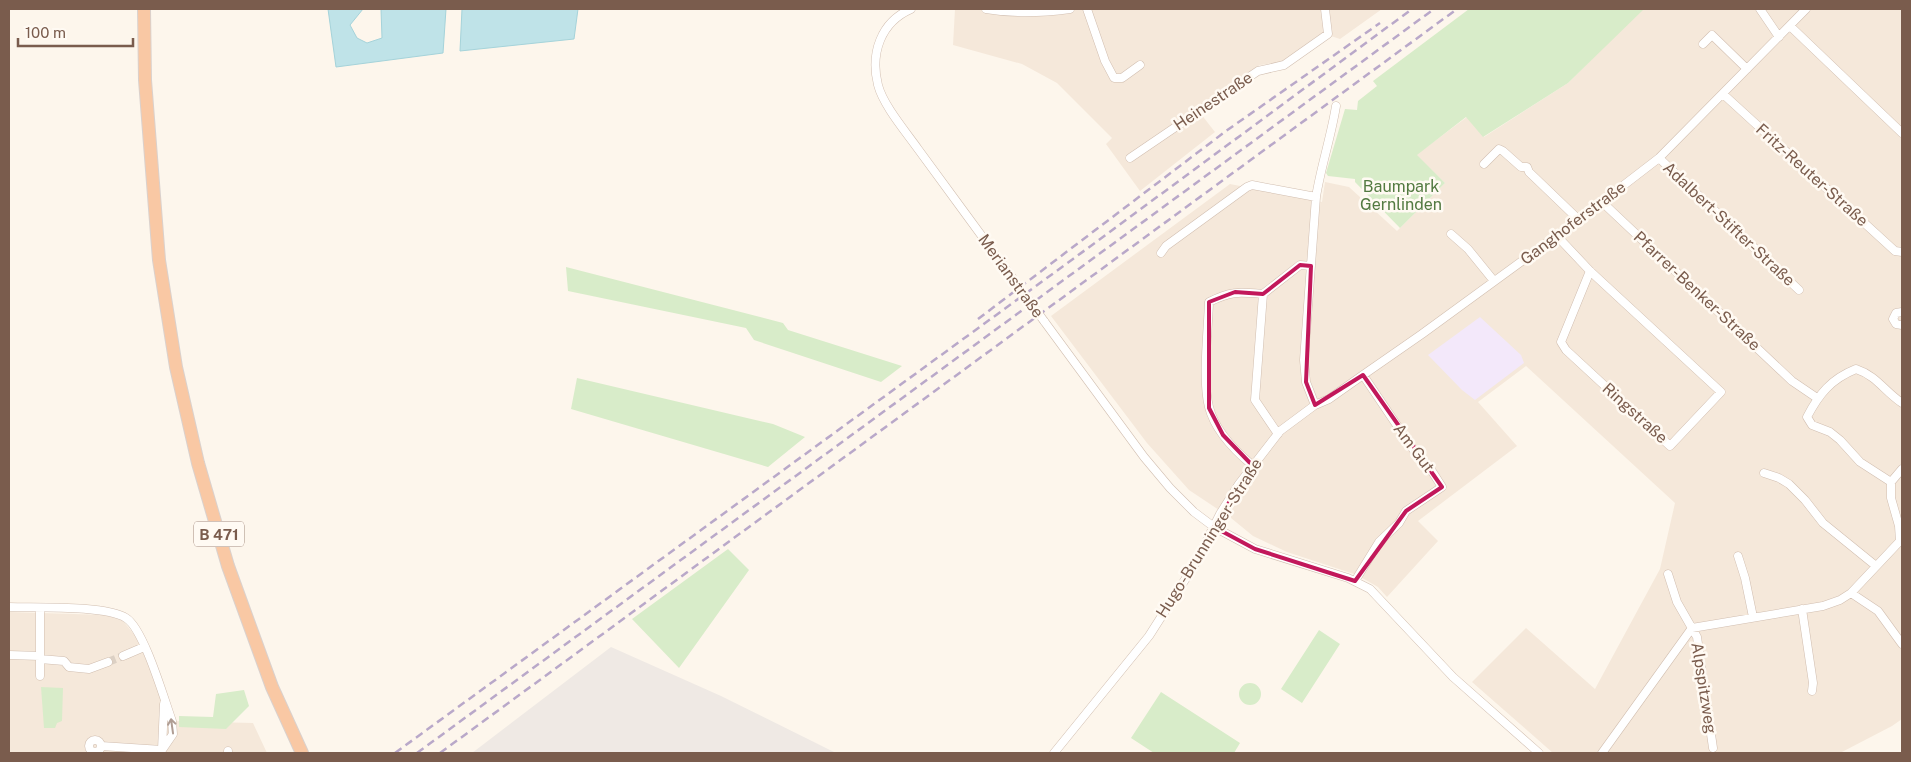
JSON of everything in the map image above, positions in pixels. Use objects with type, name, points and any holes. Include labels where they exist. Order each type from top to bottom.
[{"type":"highway","name":"B 471","points":[[144,9],[145,89],[158,250],[176,367],[198,463],[228,566],[272,687],[302,753]]},
{"type":"street","name":"Merianstraße","points":[[911,9],[900,14],[885,29],[878,45],[875,68],[878,87],[894,115],[1006,269],[1144,457],[1170,488],[1214,527],[1255,549],[1355,581],[1370,589],[1453,677],[1539,753]]},
{"type":"street","points":[[986,9],[1039,13],[1070,9]]},
{"type":"street","points":[[1087,9],[1105,61],[1114,78],[1122,78],[1140,65]]},
{"type":"street","name":"Heinestraße","points":[[1130,158],[1258,71],[1284,65],[1328,34],[1325,9]]},
{"type":"street","points":[[1760,9],[1779,37]]},
{"type":"street","name":"Ganghoferstraße","points":[[1315,405],[1329,399],[1364,376],[1579,220],[1659,158],[1806,9]]},
{"type":"street","points":[[1790,26],[1902,133]]},
{"type":"street","points":[[1703,44],[1712,35],[1747,69]]},
{"type":"street","name":"Fritz-Reuter-Straße","points":[[1723,94],[1895,251],[1902,252]]},
{"type":"street","points":[[1315,405],[1304,371],[1311,266],[1319,176],[1330,139],[1336,106]]},
{"type":"street","points":[[1484,164],[1496,151],[1499,149],[1503,151],[1521,167],[1527,167],[1529,172],[1579,220]]},
{"type":"street","name":"Adalbert-Stifter-Straße","points":[[1659,158],[1799,290]]},
{"type":"street","points":[[1161,253],[1166,246],[1247,187],[1252,186],[1316,196]]},
{"type":"street","name":"Pfarrer-Benker-Straße","points":[[1602,202],[1792,381],[1817,398]]},
{"type":"street","points":[[1451,234],[1468,249],[1494,281]]},
{"type":"street","name":"Ringstraße","points":[[1557,236],[1590,271],[1721,392],[1670,446],[1566,350],[1561,342],[1590,271]]},
{"type":"street","points":[[1252,465],[1237,452],[1223,435],[1209,408],[1206,389],[1209,302],[1224,294],[1235,292],[1262,294],[1300,265],[1311,266]]},
{"type":"street","points":[[1262,294],[1255,400],[1278,434]]},
{"type":"street","points":[[1902,312],[1896,313],[1893,319],[1896,324],[1902,325]]},
{"type":"street","points":[[1891,482],[1860,462],[1830,432],[1812,424],[1807,417],[1817,398],[1843,374],[1856,369],[1868,373],[1890,395],[1902,403]]},
{"type":"street","name":"Am Gut","points":[[1355,581],[1379,542],[1399,523],[1406,511],[1442,487],[1428,465],[1416,455],[1364,376]]},
{"type":"street","name":"Hugo-Brunninger-Straße","points":[[1054,753],[1149,636],[1195,564],[1220,514],[1252,465],[1278,434],[1315,405]]},
{"type":"street","points":[[1602,753],[1692,628],[1823,606],[1840,600],[1851,593],[1901,542],[1899,526],[1890,498],[1891,482],[1902,470]]},
{"type":"street","points":[[1764,473],[1780,478],[1789,484],[1805,500],[1823,523],[1876,566]]},
{"type":"street","points":[[1738,556],[1745,578],[1752,617]]},
{"type":"street","name":"Alpspitzweg","points":[[1668,574],[1677,602],[1697,637],[1713,748]]},
{"type":"street","points":[[1851,593],[1878,611],[1902,644]]},
{"type":"street","points":[[9,607],[107,611],[127,618],[140,636],[174,730],[174,734],[162,752]]},
{"type":"street","points":[[40,608],[40,676]]},
{"type":"street","points":[[1802,609],[1813,682],[1812,691]]},
{"type":"street","points":[[123,656],[144,647]]},
{"type":"street","points":[[9,655],[64,661],[69,667],[89,669],[108,662]]},
{"type":"street","points":[[162,752],[164,700]]},
{"type":"street","points":[[93,752],[98,751],[101,746],[162,752]]},
{"type":"highlighted area","points":[[1300,265],[1311,266],[1306,382],[1315,405],[1363,375],[1442,487],[1406,511],[1355,581],[1255,549],[1214,527],[1252,465],[1223,435],[1209,408],[1209,302],[1235,292],[1263,294]]},
{"type":"shaded area","points":[[955,9],[1382,9],[1340,39],[1322,33],[1282,62],[1260,65],[1197,109],[1215,132],[1140,191],[1106,144],[1112,138],[1057,83],[1022,64],[953,45]]},
{"type":"shaded area","points":[[1642,9],[1902,9],[1902,719],[1840,753],[1553,753],[1472,682],[1526,628],[1595,689],[1660,569],[1675,503],[1526,366],[1478,402],[1517,446],[1418,521],[1438,541],[1387,597],[1378,587],[1357,575],[1287,552],[1253,536],[1231,518],[1189,490],[1147,443],[1051,316],[1230,184],[1322,202],[1325,182],[1349,187],[1397,231],[1445,183],[1416,155],[1467,117],[1484,137],[1568,83]]},
{"type":"shaded area","points":[[1480,317],[1521,355],[1524,363],[1475,400],[1462,390],[1428,355]]},
{"type":"shaded area","points":[[9,612],[105,615],[123,621],[138,639],[172,721],[253,723],[267,753],[9,753]]},
{"type":"shaded area","points":[[611,647],[721,696],[836,753],[472,753]]},
{"type":"green space","name":"Baumpark Gernlinden","points":[[1469,9],[1643,10],[1568,83],[1483,137],[1466,117],[1417,155],[1445,183],[1400,228],[1355,182],[1355,179],[1328,176],[1326,173],[1345,109],[1357,110],[1358,101],[1377,86],[1373,81]]},
{"type":"green space","points":[[566,267],[783,323],[788,330],[902,366],[881,382],[754,340],[746,328],[568,291]]},
{"type":"green space","points":[[577,378],[773,424],[805,437],[768,467],[571,409]]},
{"type":"green space","points":[[728,549],[749,570],[679,668],[632,619]]},
{"type":"green space","points":[[1319,630],[1340,644],[1302,703],[1281,689]]},
{"type":"green space","points":[[1250,683],[1258,686],[1261,694],[1258,702],[1250,705],[1242,702],[1239,694],[1242,686]]},
{"type":"green space","points":[[41,687],[63,688],[62,721],[57,723],[55,728],[44,728]]},
{"type":"green space","points":[[244,690],[249,706],[226,729],[179,727],[179,716],[213,717],[216,694]]},
{"type":"green space","points":[[1161,692],[1240,743],[1234,753],[1154,753],[1131,738]]},
{"type":"water","points":[[328,9],[363,9],[350,25],[357,38],[367,43],[382,38],[381,9],[446,9],[443,53],[336,67]]},
{"type":"water","points":[[462,9],[578,9],[574,39],[460,51]]},
{"type":"tunnel","points":[[108,662],[123,656]]},
{"type":"railway","points":[[395,753],[1073,259],[1412,9]]},
{"type":"railway","points":[[417,753],[1434,9]]},
{"type":"railway","points":[[440,753],[1457,9]]},
{"type":"railway","points":[[978,319],[1226,131],[1380,23]]}]
